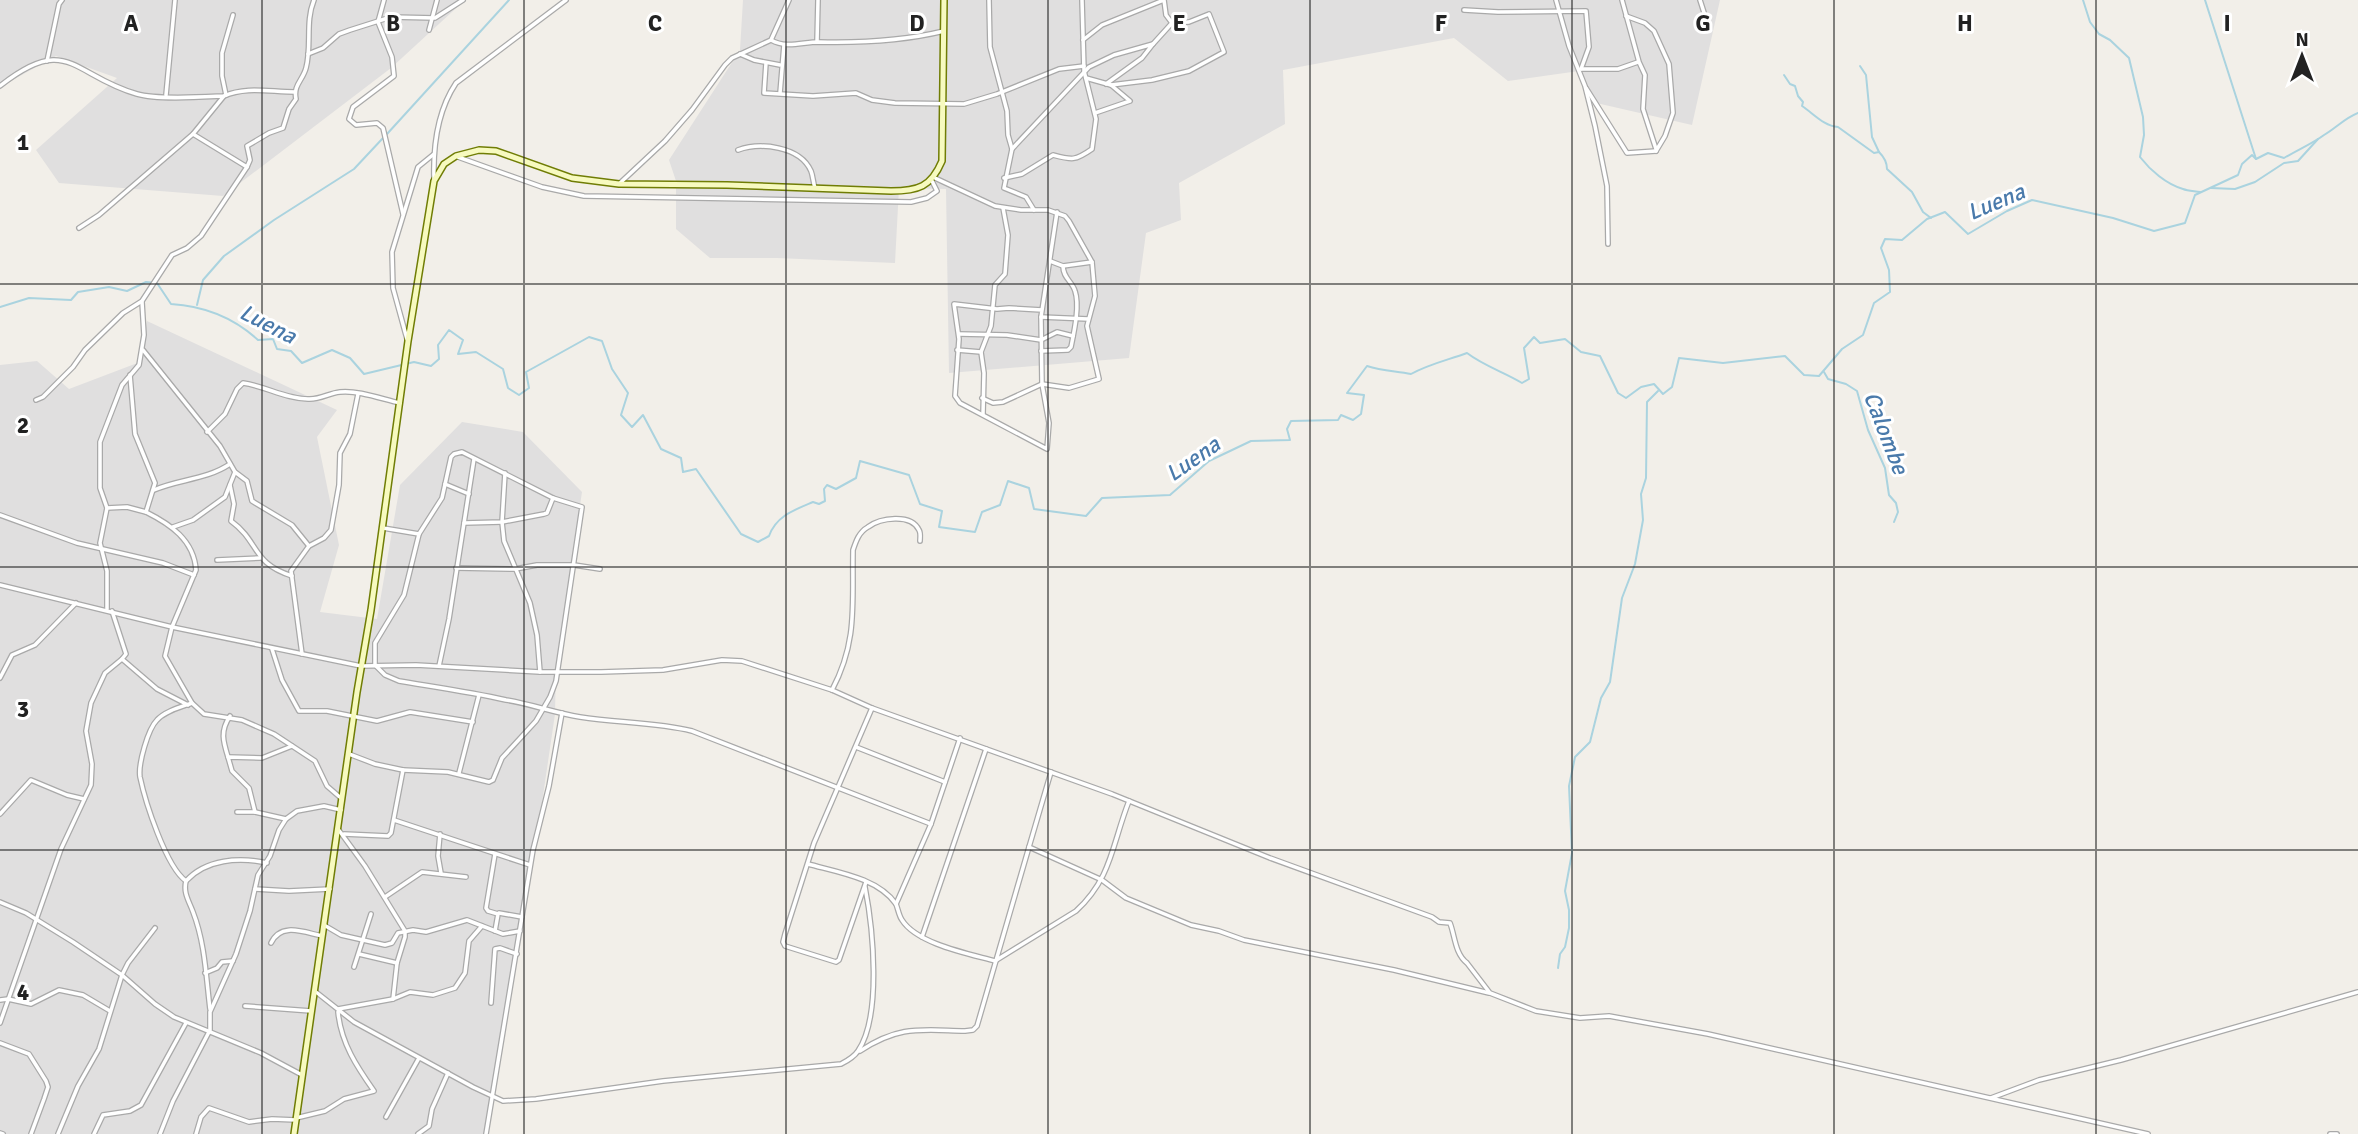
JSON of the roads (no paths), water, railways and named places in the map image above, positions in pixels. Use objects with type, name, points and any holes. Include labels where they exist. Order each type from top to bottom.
[{"type":"main road","points":[[293,1134],[434,181],[444,164],[456,156],[479,150],[496,151],[572,178],[619,184],[902,191],[922,187],[933,179],[942,162],[944,0]]},
{"type":"street","points":[[47,61],[58,7],[62,0]]},
{"type":"street","points":[[166,96],[175,0]]},
{"type":"street","points":[[36,400],[43,397],[73,367],[85,350],[123,313],[142,301],[172,255],[187,248],[201,236],[247,167],[250,160],[247,146],[284,128],[289,109],[296,99],[295,92],[306,71],[309,17],[314,0]]},
{"type":"street","points":[[384,0],[378,22],[392,57],[394,76],[353,107],[349,119],[355,125],[377,124],[383,128],[402,214]]},
{"type":"street","points":[[429,30],[437,0]]},
{"type":"street","points":[[308,54],[323,48],[339,34],[391,17],[432,19],[463,0]]},
{"type":"street","points":[[434,181],[434,154],[442,114],[456,83],[566,0]]},
{"type":"street","points":[[619,184],[665,141],[725,65],[740,54],[771,40],[789,0]]},
{"type":"street","points":[[817,42],[818,0]]},
{"type":"street","points":[[989,0],[990,47],[1007,111],[1008,135],[1012,149]]},
{"type":"street","points":[[1004,178],[1022,174],[1053,155],[1078,159],[1091,149],[1096,129],[1095,113],[1084,68],[1082,0]]},
{"type":"street","points":[[1083,40],[1102,25],[1164,0],[1166,15],[1172,23]]},
{"type":"street","points":[[1556,0],[1557,10],[1585,86],[1607,186],[1608,244]]},
{"type":"street","points":[[1622,0],[1645,79],[1643,109],[1656,150]]},
{"type":"street","points":[[1700,0],[1708,25]]},
{"type":"street","points":[[1464,10],[1586,10],[1588,47],[1580,69]]},
{"type":"street","points":[[1086,78],[1109,84],[1152,80],[1189,71],[1224,52],[1209,14],[1189,22],[1172,23],[1142,58],[1109,84]]},
{"type":"street","points":[[225,96],[222,53],[233,15]]},
{"type":"street","points":[[1626,16],[1645,23],[1654,31],[1669,64],[1673,113],[1665,136],[1656,150]]},
{"type":"street","points":[[771,40],[783,45],[817,42],[860,43],[944,31]]},
{"type":"street","points":[[766,63],[764,93],[813,96],[856,93],[883,102],[974,102],[1059,69],[1084,68],[1114,55],[1153,44]]},
{"type":"street","points":[[780,93],[783,45]]},
{"type":"street","points":[[740,54],[780,65]]},
{"type":"street","points":[[0,86],[22,68],[47,61],[70,61],[136,94],[225,96]]},
{"type":"street","points":[[1580,69],[1618,69],[1638,62]]},
{"type":"street","points":[[1034,211],[1026,197],[1006,190],[1004,178],[1012,149],[1084,68]]},
{"type":"street","points":[[1095,113],[1130,101],[1109,84]]},
{"type":"street","points":[[1585,86],[1627,153],[1656,150]]},
{"type":"street","points":[[79,228],[99,215],[194,134],[225,96],[235,91],[253,89],[295,92]]},
{"type":"street","points":[[194,134],[247,167]]},
{"type":"street","points":[[738,150],[768,146],[793,154],[810,169],[815,188]]},
{"type":"street","points":[[408,344],[393,288],[392,252],[418,167],[434,154]]},
{"type":"street","points":[[456,156],[542,187],[584,196],[911,202],[927,198],[937,191],[933,179]]},
{"type":"street","points":[[933,179],[1003,208],[1057,212],[1069,220],[1091,261],[1095,296],[1088,319],[1099,379],[1069,388],[1042,384],[1003,401],[993,402],[982,398]]},
{"type":"street","points":[[983,414],[984,373],[981,352],[988,336],[995,285],[1005,274],[1007,235],[1003,208]]},
{"type":"street","points":[[1042,310],[954,304],[959,334],[956,400],[1046,449],[1049,423],[1042,384],[1041,317],[1057,212]]},
{"type":"street","points":[[1050,261],[1063,266],[1091,261]]},
{"type":"street","points":[[1041,351],[1068,350],[1071,347],[1076,295],[1065,276],[1063,266]]},
{"type":"street","points":[[0,1023],[61,849],[91,785],[92,772],[86,731],[88,713],[105,673],[126,654],[125,645],[110,610],[107,571],[100,550],[107,509],[100,488],[100,442],[118,393],[138,367],[144,335],[142,301]]},
{"type":"street","points":[[1041,317],[1088,319]]},
{"type":"street","points":[[959,334],[1007,335],[1041,340],[1057,332],[1073,336]]},
{"type":"street","points":[[143,350],[226,454],[235,472],[247,481],[253,501],[292,525],[309,546]]},
{"type":"street","points":[[957,350],[981,352]]},
{"type":"street","points":[[130,375],[135,434],[154,477],[154,490],[146,512]]},
{"type":"street","points":[[207,432],[225,414],[237,389],[243,383],[307,400],[341,392],[400,403]]},
{"type":"street","points":[[302,654],[291,569],[309,546],[328,535],[331,530],[339,485],[340,453],[350,434],[358,394]]},
{"type":"street","points":[[349,754],[375,764],[403,770],[460,774],[489,782],[493,780],[502,758],[537,721],[544,707],[556,681],[582,507],[553,498],[462,452],[451,457],[442,498],[419,534],[404,595],[375,643],[375,665],[385,675],[399,681],[544,707],[562,713],[626,723],[666,725],[692,731],[931,824]]},
{"type":"street","points":[[439,666],[474,459]]},
{"type":"street","points":[[154,490],[167,484],[210,475],[230,464]]},
{"type":"street","points":[[173,527],[193,520],[223,499],[235,472]]},
{"type":"street","points":[[505,473],[502,522],[506,550],[530,603],[537,635],[540,672]]},
{"type":"street","points":[[445,484],[469,494]]},
{"type":"street","points":[[230,485],[234,504],[231,522],[244,531],[261,558],[272,569],[292,576]]},
{"type":"street","points":[[464,523],[502,522],[547,513],[553,498]]},
{"type":"street","points":[[107,509],[127,506],[146,512],[173,527],[186,541],[194,558],[196,570],[172,627],[165,656],[190,704]]},
{"type":"street","points":[[0,515],[100,550],[163,563],[194,575]]},
{"type":"street","points":[[832,690],[850,646],[853,550],[856,540],[866,527],[881,520],[899,519],[910,521],[919,530],[920,541]]},
{"type":"street","points":[[382,527],[419,534]]},
{"type":"street","points":[[217,560],[261,558]]},
{"type":"street","points":[[456,568],[515,569],[537,565],[574,565],[600,569]]},
{"type":"street","points":[[0,585],[172,627],[361,666],[439,666],[540,672],[639,672],[732,660],[832,690],[872,709],[960,738],[1129,801],[1270,858],[1432,917],[1439,922],[1450,923],[1462,960],[1490,993]]},
{"type":"street","points":[[0,678],[12,655],[35,645],[77,602]]},
{"type":"street","points":[[271,648],[282,680],[299,711],[327,710],[377,720],[410,712],[473,722]]},
{"type":"street","points":[[122,659],[157,689],[190,704],[204,714],[230,716],[258,725],[292,746],[315,761],[327,786],[342,799]]},
{"type":"street","points":[[460,774],[480,695]]},
{"type":"street","points":[[186,881],[179,875],[165,851],[140,773],[148,737],[158,718],[190,704]]},
{"type":"street","points":[[866,884],[839,960],[836,962],[785,946],[785,934],[807,864],[872,709]]},
{"type":"street","points":[[486,1134],[530,865],[551,777],[562,713]]},
{"type":"street","points":[[230,716],[223,726],[222,734],[232,771],[249,788],[255,812]]},
{"type":"street","points":[[896,904],[931,824],[960,738]]},
{"type":"street","points":[[228,757],[262,758],[292,746]]},
{"type":"street","points":[[856,747],[945,782]]},
{"type":"street","points":[[922,937],[986,749]]},
{"type":"street","points":[[344,834],[388,836],[391,833],[403,770]]},
{"type":"street","points":[[314,991],[354,1022],[503,1101],[536,1099],[663,1081],[839,1065],[882,1038],[902,1030],[973,1030],[977,1026],[1051,772]]},
{"type":"street","points":[[0,814],[31,780],[67,795],[85,799]]},
{"type":"street","points":[[807,864],[883,889],[896,904],[902,920],[911,930],[962,952],[995,961],[1076,911],[1087,901],[1102,880],[1129,801]]},
{"type":"street","points":[[210,1012],[246,924],[258,875],[267,863],[286,819],[297,811],[314,807],[341,810]]},
{"type":"street","points":[[237,813],[255,812],[286,819]]},
{"type":"street","points":[[394,820],[530,865]]},
{"type":"street","points":[[338,829],[344,834],[405,931],[405,941],[397,963],[393,999]]},
{"type":"street","points":[[440,834],[438,856],[441,873]]},
{"type":"street","points":[[1029,848],[1102,880],[1126,898],[1191,925],[1244,940],[1394,970],[1490,993],[1536,1011],[1580,1018],[1609,1016],[1708,1034],[2148,1134]]},
{"type":"street","points":[[495,854],[486,908],[488,911],[523,917]]},
{"type":"street","points":[[160,1134],[173,1101],[209,1030],[210,1012],[201,939],[186,894],[186,881],[197,871],[213,863],[250,860],[267,863]]},
{"type":"street","points":[[385,897],[417,873],[466,877]]},
{"type":"street","points":[[858,1052],[868,1031],[873,992],[866,884]]},
{"type":"street","points":[[255,889],[330,889]]},
{"type":"street","points":[[0,902],[37,920],[122,975],[155,1004],[186,1023],[209,1030],[287,1065],[302,1075]]},
{"type":"street","points":[[495,931],[499,917],[497,913]]},
{"type":"street","points":[[354,967],[371,914]]},
{"type":"street","points":[[324,925],[341,934],[390,945],[397,933],[426,932],[467,920],[503,934],[520,932]]},
{"type":"street","points":[[337,1010],[393,999],[410,992],[433,995],[458,986],[465,973],[469,941],[482,926]]},
{"type":"street","points":[[58,1134],[78,1086],[99,1049],[122,975],[155,928]]},
{"type":"street","points":[[271,943],[275,933],[280,930],[322,936]]},
{"type":"street","points":[[491,1003],[495,949],[517,954]]},
{"type":"street","points":[[358,954],[397,963]]},
{"type":"street","points":[[205,973],[217,968],[222,962],[233,961]]},
{"type":"street","points":[[0,1000],[31,1004],[59,990],[83,995],[110,1012]]},
{"type":"street","points":[[1990,1098],[2039,1080],[2121,1060],[2358,992]]},
{"type":"street","points":[[245,1006],[311,1012]]},
{"type":"street","points":[[196,1134],[201,1117],[209,1108],[249,1122],[296,1119],[325,1111],[344,1099],[374,1091],[349,1054],[337,1010]]},
{"type":"street","points":[[94,1134],[103,1115],[130,1111],[141,1105],[186,1023]]},
{"type":"street","points":[[0,1043],[29,1054],[46,1081],[48,1087],[31,1134]]},
{"type":"street","points":[[386,1117],[420,1057]]},
{"type":"street","points":[[418,1134],[429,1126],[432,1109],[448,1073]]},
{"type":"street","points":[[2330,1134],[2337,1134]]},
{"type":"waterway","points":[[387,134],[509,0]]},
{"type":"waterway","points":[[2083,0],[2090,22],[2099,34],[2110,40],[2129,58],[2143,117],[2144,135],[2140,157],[2154,172],[2171,184],[2200,192]]},
{"type":"waterway","points":[[2205,0],[2256,159]]},
{"type":"waterway","points":[[1860,66],[1866,75],[1872,137],[1879,152]]},
{"type":"waterway","points":[[1784,75],[1790,84],[1795,86],[1803,102],[1802,106],[1874,153],[1879,152],[1887,169],[1912,192],[1923,212],[1931,218]]},
{"type":"waterway","name":"Luena","points":[[0,307],[29,298],[71,300],[78,292],[109,287],[127,291],[146,282],[157,283],[171,304],[218,314],[258,340],[273,339],[277,349],[291,351],[302,363],[332,350],[350,358],[364,374],[414,362],[431,366],[439,359],[438,345],[449,330],[463,340],[458,354],[476,352],[503,369],[508,388],[519,395],[529,388],[526,372],[589,337],[602,341],[612,369],[628,393],[621,415],[632,427],[643,415],[661,449],[681,458],[683,472],[696,469],[741,534],[758,542],[769,536],[776,523],[786,514],[813,502],[819,504],[825,501],[824,489],[827,485],[836,489],[856,478],[860,461],[909,475],[920,504],[942,511],[939,527],[975,532],[982,512],[1000,505],[1008,481],[1029,488],[1034,509],[1086,516],[1102,498],[1170,495],[1209,461],[1251,441],[1290,440],[1287,429],[1291,421],[1338,420],[1341,415],[1353,420],[1361,414],[1364,395],[1347,393],[1367,366],[1411,374],[1467,353],[1522,383],[1529,379],[1524,348],[1534,337],[1540,343],[1565,339],[1581,352],[1600,356],[1618,393],[1626,398],[1641,387],[1654,384],[1663,394],[1672,387],[1679,358],[1723,363],[1785,356],[1804,375],[1819,376],[1842,349],[1863,335],[1874,303],[1890,292],[1889,270],[1881,248],[1885,239],[1902,240],[1927,219],[1945,212],[1968,234],[2032,200],[2113,218],[2154,231],[2185,223],[2195,195],[2238,175],[2242,164],[2252,155],[2256,159],[2268,153],[2284,158],[2358,113]]},
{"type":"waterway","points":[[197,305],[203,280],[224,256],[274,220],[354,169],[383,138]]},
{"type":"waterway","points":[[2211,188],[2235,189],[2255,182],[2284,163],[2298,161],[2318,139]]},
{"type":"waterway","name":"Calombe","points":[[1824,372],[1828,379],[1846,384],[1857,391],[1868,430],[1885,468],[1889,495],[1896,503],[1898,512],[1894,522]]},
{"type":"waterway","points":[[1558,968],[1569,928],[1565,891],[1572,853],[1569,786],[1575,757],[1590,742],[1601,698],[1610,682],[1622,598],[1635,564],[1643,520],[1641,494],[1646,478],[1647,402],[1658,391]]}]
